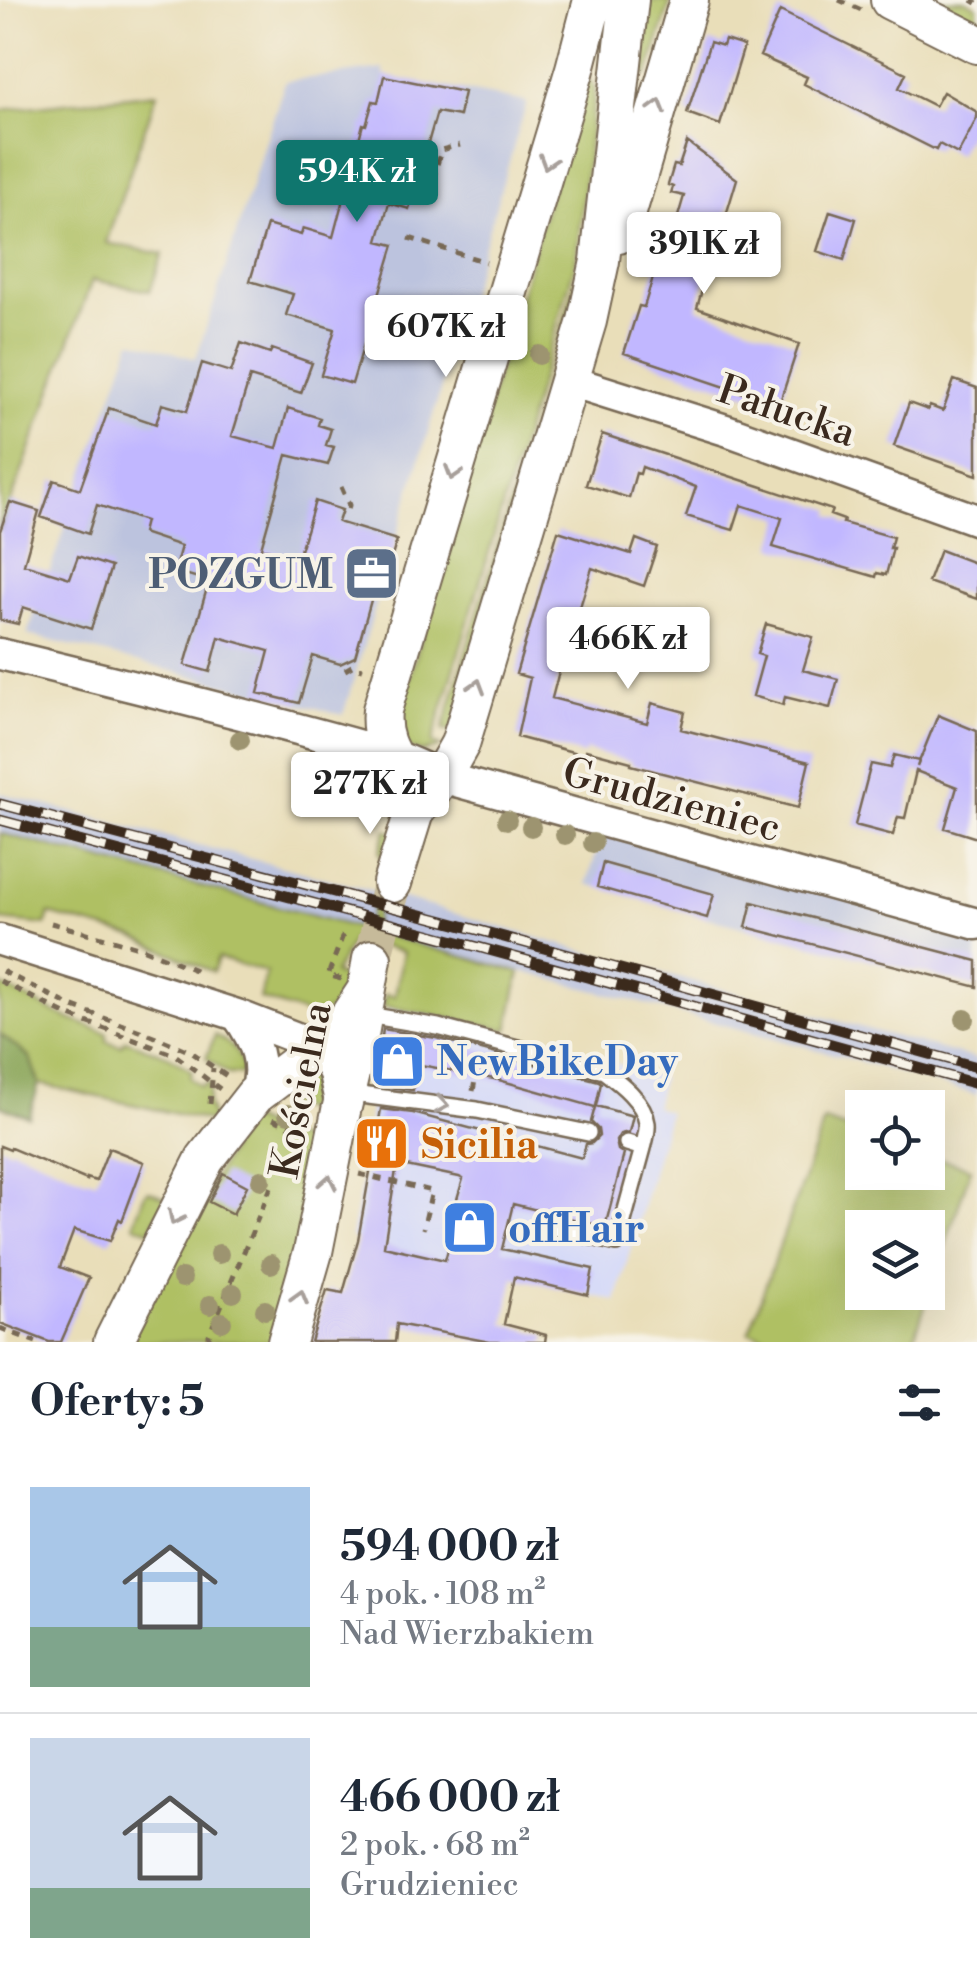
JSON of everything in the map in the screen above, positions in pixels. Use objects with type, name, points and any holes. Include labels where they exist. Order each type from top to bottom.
[{"type":"street","points":[[392,883],[414,803],[381,730],[382,710],[575,69],[592,0]]},
{"type":"street","points":[[414,812],[442,776],[460,744],[570,381],[600,261],[629,0]]},
{"type":"street","points":[[600,261],[622,230],[689,0]]},
{"type":"street","points":[[890,0],[977,44]]},
{"type":"street","name":"Pałucka","points":[[570,381],[729,431],[977,520]]},
{"type":"street","name":"Grudzieniec","points":[[0,654],[349,743],[442,776],[977,924]]},
{"type":"street","points":[[349,743],[366,734],[382,710]]},
{"type":"street","points":[[0,940],[238,1015],[307,1056],[331,1077],[337,1087],[343,1125]]},
{"type":"street","name":"Kościelna","points":[[113,1342],[199,1169],[250,1102],[343,1026],[360,996]]},
{"type":"street","name":"Kościelna","points":[[287,1342],[343,1125],[360,996]]},
{"type":"street","points":[[238,1015],[254,1042],[260,1062],[260,1082],[250,1102]]},
{"type":"lane","points":[[360,996],[438,1027],[604,1071],[638,1103],[647,1128],[617,1243],[546,1226]]},
{"type":"lane","points":[[343,1125],[477,1110],[588,1133]]},
{"type":"lane","points":[[626,1143],[643,1148]]},
{"type":"path","points":[[418,176],[432,180],[441,150],[460,146]]},
{"type":"path","points":[[409,238],[480,260]]},
{"type":"path","points":[[341,487],[349,505],[347,516]]},
{"type":"path","points":[[345,670],[351,663],[371,670]]},
{"type":"path","points":[[343,934],[328,975],[360,996]]},
{"type":"path","points":[[0,971],[71,1006],[192,1052],[250,1102],[343,1125],[432,1191],[423,1229]]},
{"type":"path","points":[[0,981],[65,1014],[176,1055],[250,1102],[326,1126],[343,1125]]},
{"type":"path","points":[[209,1342],[271,1187]]},
{"type":"path","points":[[0,1328],[36,1342]]},
{"type":"shaded area","points":[[384,69],[384,76],[527,102],[343,715],[27,635],[132,340],[196,359],[285,81]]},
{"type":"shaded area","points":[[0,793],[415,902],[977,1059],[977,1095],[0,833]]},
{"type":"shaded area","points":[[602,833],[977,934],[977,987],[587,884]]},
{"type":"shaded area","points":[[387,1010],[570,1049],[662,1078],[655,1107],[669,1112],[616,1301],[351,1238],[362,1182],[379,1034]]},
{"type":"green space","points":[[650,0],[671,0],[648,74],[643,76],[642,74]]},
{"type":"green space","points":[[927,0],[965,0],[977,6],[977,26]]},
{"type":"green space","points":[[583,79],[592,82],[595,89],[576,261],[432,743],[441,747],[423,752],[407,748],[396,725]]},
{"type":"green space","points":[[157,93],[106,243],[163,254],[150,291],[92,280],[0,531],[0,110]]},
{"type":"green space","points":[[582,268],[578,296],[452,731],[443,729],[578,273]]},
{"type":"green space","points":[[386,830],[396,833],[372,932],[520,972],[508,1030],[383,1006],[385,994],[395,996],[403,952],[370,943],[337,1008],[314,1015],[260,999],[266,972],[218,958],[213,972],[134,937],[49,914],[46,925],[0,920],[0,833],[366,930],[379,880],[379,853]],"holes":[[[353,939],[363,942],[349,979],[334,974]]]},
{"type":"green space","points":[[0,985],[107,1033],[107,1041],[121,1046],[126,1040],[169,1056],[192,1071],[190,1078],[202,1087],[210,1083],[208,1104],[213,1122],[39,1084],[30,1058],[0,1034]]},
{"type":"green space","points":[[0,1034],[30,1058],[39,1084],[29,1117],[0,1106]]},
{"type":"green space","points":[[215,1035],[235,1051],[244,1074],[228,1074],[206,1058]]},
{"type":"green space","points":[[304,1078],[320,1089],[325,1119],[269,1096]]},
{"type":"green space","points":[[247,1118],[319,1148],[274,1342],[124,1342]]},
{"type":"green space","points":[[824,1121],[845,1128],[845,1190],[945,1190],[945,1160],[971,1168],[945,1246],[945,1210],[845,1210],[845,1310],[924,1310],[913,1342],[783,1342],[749,1332]]},
{"type":"green space","points":[[149,1191],[166,1198],[150,1231],[134,1225]]},
{"type":"building","points":[[780,11],[906,73],[899,88],[935,106],[943,92],[977,112],[958,154],[939,144],[936,150],[804,84],[807,77],[760,56]]},
{"type":"building","points":[[725,40],[744,46],[720,125],[687,113],[710,42],[723,46]]},
{"type":"building","points":[[384,76],[464,92],[459,116],[437,112],[409,209],[389,203],[378,241],[394,245],[352,384],[321,375],[335,329],[286,315],[293,294],[250,281],[267,225],[301,235],[303,228],[333,237],[363,124],[366,125],[373,101],[378,102]]},
{"type":"building","points":[[687,142],[737,179],[718,242],[729,245],[722,269],[709,265],[697,308],[799,344],[779,405],[624,353],[639,306],[644,307],[666,235],[672,237],[684,196],[671,193],[673,187],[668,185]]},
{"type":"building","points":[[830,211],[856,219],[844,260],[817,251]]},
{"type":"building","points":[[241,343],[312,363],[301,393],[250,377],[232,436],[277,448],[288,408],[320,418],[318,425],[331,429],[326,445],[334,447],[328,465],[287,455],[261,548],[298,557],[315,501],[342,510],[338,522],[397,540],[380,595],[373,593],[355,657],[340,664],[313,656],[299,703],[258,693],[269,651],[219,637],[210,672],[185,665],[209,581],[174,571],[181,546],[142,533],[145,521],[97,505],[88,534],[41,517],[54,480],[80,489],[109,408],[156,424],[162,404],[187,411],[202,363],[231,372]]},
{"type":"building","points":[[954,380],[977,388],[977,475],[894,446],[909,403],[943,411]]},
{"type":"building","points":[[602,434],[832,510],[830,515],[844,520],[843,523],[893,537],[886,575],[877,573],[876,577],[773,547],[782,518],[741,505],[733,530],[686,516],[696,487],[642,467],[640,474],[636,473],[629,498],[586,485]]},
{"type":"building","points":[[10,502],[39,511],[24,564],[70,578],[78,556],[111,567],[91,629],[23,607],[18,624],[0,620],[0,531]]},
{"type":"building","points":[[558,531],[631,554],[636,539],[657,547],[644,586],[592,568],[576,620],[585,622],[573,663],[562,660],[552,698],[647,723],[652,703],[685,712],[681,729],[809,762],[798,808],[586,750],[584,755],[517,737],[530,678],[516,674]]},
{"type":"building","points":[[940,550],[977,564],[977,599],[928,582]]},
{"type":"building","points":[[766,624],[813,637],[803,670],[838,679],[830,708],[785,697],[783,705],[753,696],[764,656],[757,654]]},
{"type":"building","points":[[938,715],[977,731],[977,838],[945,828],[957,787],[916,771],[905,818],[898,817],[893,835],[855,825],[871,764],[890,768],[894,755],[919,761],[917,767]]},
{"type":"building","points":[[603,863],[714,894],[707,918],[597,887]]},
{"type":"building","points":[[752,902],[977,961],[977,987],[746,927]]},
{"type":"building","points":[[383,1029],[436,1038],[599,1081],[596,1106],[633,1116],[629,1132],[620,1134],[616,1141],[618,1150],[624,1154],[605,1227],[513,1204],[502,1249],[593,1269],[588,1295],[514,1277],[504,1324],[546,1335],[545,1342],[490,1342],[397,1324],[395,1342],[311,1342],[327,1290],[343,1293],[358,1240],[381,1109],[413,1113],[582,1158],[586,1144],[599,1136],[591,1122],[595,1107],[499,1080],[416,1064],[413,1090],[380,1086],[382,1069],[378,1068]],"holes":[[[397,1164],[463,1179],[451,1219],[456,1221],[445,1260],[384,1246]]]},
{"type":"building","points":[[0,1146],[96,1181],[109,1148],[144,1162],[122,1221],[119,1219],[110,1241],[74,1230],[60,1267],[89,1278],[61,1342],[49,1342],[0,1323]]},
{"type":"building","points":[[223,1173],[247,1186],[233,1214],[209,1202]]},
{"type":"tunnel","points":[[372,959],[392,883]]},
{"type":"railway","points":[[0,804],[977,1067]]},
{"type":"railway","points":[[0,820],[977,1084]]},
{"type":"place","name":"POZGUM","points":[[372,574]]},
{"type":"place","name":"NewBikeDay","points":[[397,1061]]},
{"type":"place","name":"Sicilia","points":[[382,1144]]},
{"type":"place","name":"offHair","points":[[469,1228]]}]
